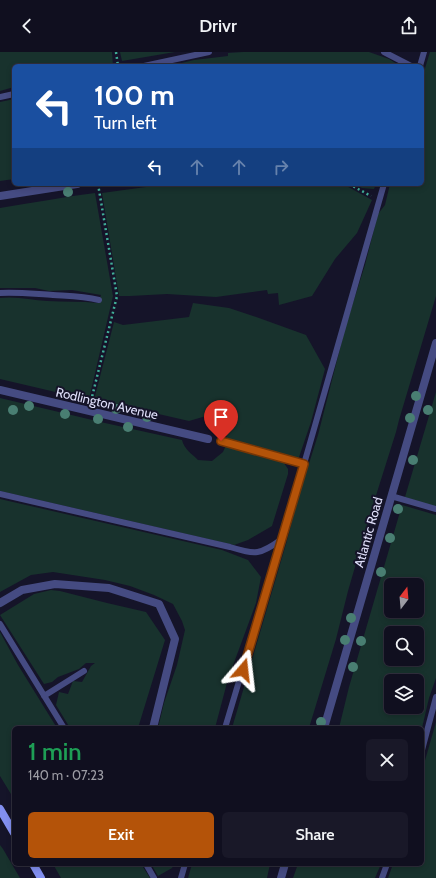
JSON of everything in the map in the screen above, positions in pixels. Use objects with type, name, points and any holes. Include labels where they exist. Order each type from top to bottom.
[{"type":"street","points":[[0,196],[64,186]]},
{"type":"street","name":"Atlantic Road","points":[[325,726],[436,343]]},
{"type":"street","name":"Rodlington Avenue","points":[[0,390],[208,439]]},
{"type":"street","points":[[0,603],[22,590],[55,584],[109,588],[160,604],[175,639],[153,726]]},
{"type":"street","points":[[0,809],[12,830]]},
{"type":"street","points":[[34,866],[41,878]]},
{"type":"street","points":[[281,878],[284,866]]},
{"type":"lane","points":[[153,64],[209,52]]},
{"type":"lane","points":[[384,52],[407,64]]},
{"type":"lane","points":[[421,64],[424,52]]},
{"type":"lane","points":[[0,97],[12,94]]},
{"type":"lane","points":[[227,726],[304,464],[383,186]]},
{"type":"lane","points":[[0,293],[26,292],[40,295],[85,296],[99,300]]},
{"type":"lane","points":[[221,441],[304,464]]},
{"type":"lane","points":[[0,494],[230,547],[249,553],[266,551],[282,539]]},
{"type":"lane","points":[[391,496],[436,509]]},
{"type":"lane","points":[[0,624],[63,726]]},
{"type":"lane","points":[[44,696],[84,671]]},
{"type":"lane","points":[[424,742],[436,697]]},
{"type":"lane","points":[[147,866],[154,878]]},
{"type":"lane","points":[[181,878],[184,866]]},
{"type":"lane","points":[[382,878],[386,866]]},
{"type":"path","points":[[116,52],[118,64]]},
{"type":"path","points":[[353,186],[379,200]]},
{"type":"green space","points":[[0,52],[112,52],[113,64],[12,64],[12,88],[0,91]]},
{"type":"green space","points":[[120,52],[175,52],[122,61]]},
{"type":"green space","points":[[369,52],[389,59],[397,64],[177,64],[194,60],[228,56],[228,53]]},
{"type":"green space","points":[[430,52],[436,52],[436,296],[373,505],[348,591],[336,639],[310,726],[233,726],[299,495],[318,435],[346,325],[365,265],[378,214],[385,205],[390,186],[424,186],[424,72]]},
{"type":"green space","points":[[12,99],[12,179],[0,181],[0,102]]},
{"type":"green space","points":[[153,186],[347,186],[372,200],[357,233],[335,259],[312,296],[279,305],[278,293],[268,294],[267,290],[216,297],[167,294],[119,296],[102,193]]},
{"type":"green space","points":[[358,186],[375,186],[374,189],[362,188]]},
{"type":"green space","points":[[95,193],[113,296],[89,399],[0,379],[0,298],[12,297],[47,301],[98,303],[101,295],[72,290],[49,291],[35,288],[0,288],[0,208]]},
{"type":"green space","points":[[193,303],[229,308],[306,335],[325,369],[311,422],[298,460],[227,441],[225,432],[221,425],[215,420],[206,416],[189,421],[94,400],[114,322],[123,325],[189,317]]},
{"type":"green space","points":[[436,392],[436,507],[405,497]]},
{"type":"green space","points":[[0,398],[182,440],[186,449],[198,460],[212,461],[223,452],[226,445],[282,460],[288,469],[288,474],[272,526],[248,540],[234,545],[0,491]]},
{"type":"green space","points":[[0,499],[222,550],[248,560],[261,577],[256,603],[228,679],[216,726],[158,726],[164,703],[177,665],[185,630],[173,604],[130,586],[105,580],[53,572],[31,575],[0,592]]},
{"type":"green space","points":[[402,505],[436,515],[436,678],[429,698],[422,726],[339,726],[349,687]]},
{"type":"green space","points":[[51,590],[60,591],[146,612],[165,640],[139,726],[69,726],[56,705],[59,692],[68,694],[73,681],[82,682],[91,666],[95,663],[86,663],[79,669],[58,677],[52,682],[44,684],[0,615],[34,594]]},
{"type":"green space","points":[[0,632],[18,665],[56,726],[12,726],[12,796],[0,776]]},
{"type":"green space","points":[[436,722],[436,878],[388,878],[392,866],[424,866],[424,764]]},
{"type":"green space","points":[[0,845],[20,878],[0,878]]},
{"type":"green space","points":[[54,866],[142,866],[150,878],[61,878]]},
{"type":"green space","points":[[152,866],[173,866],[172,868],[158,876]]},
{"type":"green space","points":[[191,866],[270,866],[267,878],[188,878]]},
{"type":"green space","points":[[297,866],[380,866],[375,878],[293,878]]},
{"type":"route","points":[[221,441],[304,464],[243,670]]}]
